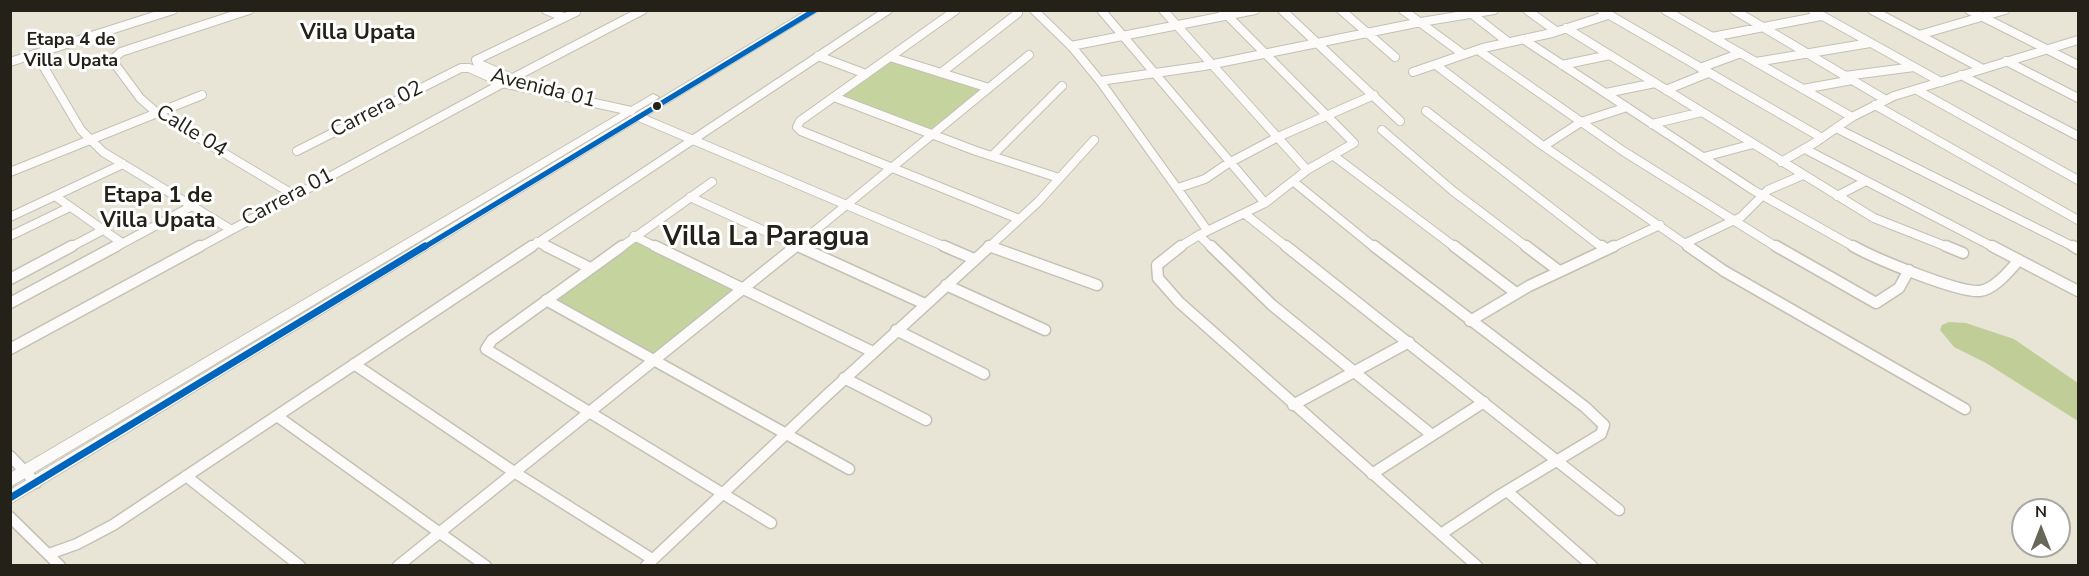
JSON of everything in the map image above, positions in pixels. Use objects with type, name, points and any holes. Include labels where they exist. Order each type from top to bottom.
[{"type":"street","points":[[10,62],[173,10]]},
{"type":"street","name":"Calle 04","points":[[249,10],[121,52],[112,60],[140,98],[157,113],[294,195]]},
{"type":"street","points":[[546,10],[563,17],[576,12]]},
{"type":"street","name":"Carrera 01","points":[[10,349],[230,229],[643,10]]},
{"type":"street","points":[[10,498],[799,10]]},
{"type":"street","points":[[10,481],[636,111],[816,10]]},
{"type":"street","points":[[49,554],[106,529],[888,10]]},
{"type":"street","points":[[956,10],[800,121],[798,129],[1019,219]]},
{"type":"street","points":[[1034,10],[1071,46],[1100,81],[1178,188],[1203,233],[1244,280],[1353,373],[1432,435]]},
{"type":"street","points":[[1101,10],[1265,203]]},
{"type":"street","points":[[1163,10],[1214,64],[1307,171]]},
{"type":"street","points":[[1071,46],[1177,25],[1224,13],[1255,10]]},
{"type":"street","points":[[1282,10],[1400,121]]},
{"type":"street","points":[[1341,10],[1395,57]]},
{"type":"street","points":[[1403,10],[1463,54]]},
{"type":"street","points":[[1440,10],[1447,17]]},
{"type":"street","points":[[1100,81],[1214,64],[1419,22],[1494,10]]},
{"type":"street","points":[[1527,10],[1556,31]]},
{"type":"street","points":[[1734,10],[1886,100]]},
{"type":"street","points":[[1812,10],[1941,82]]},
{"type":"street","points":[[1872,10],[1981,68]]},
{"type":"street","points":[[1969,10],[2079,65]]},
{"type":"street","points":[[1919,35],[2005,10]]},
{"type":"street","points":[[1668,11],[1852,117]]},
{"type":"street","points":[[941,73],[1018,13]]},
{"type":"street","points":[[1224,13],[1354,143],[1307,171],[1265,203],[1203,233],[1170,253],[1157,265],[1158,278],[1179,302],[1293,405],[1477,566]]},
{"type":"street","points":[[1413,72],[1463,54],[1566,28],[1604,13],[1822,138]]},
{"type":"street","points":[[1472,14],[1508,42]]},
{"type":"street","points":[[1712,36],[1821,16]]},
{"type":"street","name":"Avenida 01","points":[[507,81],[477,63],[478,59],[563,17]]},
{"type":"street","points":[[1566,28],[1887,225],[1963,253]]},
{"type":"street","points":[[1523,39],[1762,196],[1867,254],[1945,284],[1982,291],[2000,280],[2019,260]]},
{"type":"street","points":[[1781,162],[1805,149],[1852,117],[1886,100],[1981,68],[2079,40]]},
{"type":"street","points":[[1756,62],[1870,43]]},
{"type":"street","points":[[1478,50],[1581,122],[1734,221],[1876,303],[1899,288],[1909,270]]},
{"type":"street","points":[[1700,68],[1741,53]]},
{"type":"street","points":[[36,54],[81,130],[103,152],[230,229]]},
{"type":"street","points":[[398,566],[934,135],[1029,55]]},
{"type":"street","points":[[1562,64],[1610,56]]},
{"type":"street","points":[[818,57],[866,74]]},
{"type":"street","points":[[890,57],[989,88]]},
{"type":"street","points":[[2006,61],[2079,98]]},
{"type":"street","points":[[1436,65],[1544,146],[1756,291],[1824,327],[1965,409]]},
{"type":"street","points":[[1803,89],[1849,78],[1914,67]]},
{"type":"street","name":"Avenida 01","points":[[456,69],[469,68],[507,81],[636,111],[693,139],[974,259]]},
{"type":"street","name":"Carrera 02","points":[[297,151],[456,69]]},
{"type":"street","points":[[1665,90],[1707,73]]},
{"type":"street","points":[[1961,75],[2079,136]]},
{"type":"street","points":[[1606,93],[1655,83]]},
{"type":"street","points":[[992,156],[1062,86]]},
{"type":"street","points":[[1917,90],[2079,180]]},
{"type":"street","points":[[10,172],[202,94]]},
{"type":"street","points":[[1178,188],[1205,179],[1278,137],[1374,95]]},
{"type":"street","points":[[834,97],[992,156],[1059,178]]},
{"type":"street","points":[[1875,105],[2079,220]]},
{"type":"street","points":[[1544,146],[1581,122],[1627,107]]},
{"type":"street","points":[[1426,111],[1605,249]]},
{"type":"street","points":[[1652,124],[1702,112]]},
{"type":"street","points":[[1836,128],[2079,249]]},
{"type":"street","points":[[1382,130],[1453,191],[1559,271]]},
{"type":"street","points":[[354,364],[649,562],[844,378],[1019,219],[1094,140]]},
{"type":"street","points":[[1704,157],[1753,144]]},
{"type":"street","points":[[1805,149],[2079,291]]},
{"type":"street","points":[[1334,156],[1516,293]]},
{"type":"street","points":[[10,217],[123,164]]},
{"type":"street","points":[[1686,243],[1734,221],[1748,212],[1773,187],[1803,175]]},
{"type":"street","points":[[1837,196],[1866,181]]},
{"type":"street","points":[[712,182],[546,300],[492,340],[486,349],[771,523]]},
{"type":"street","points":[[1294,182],[1470,321],[1585,407],[1604,425],[1601,434],[1441,534]]},
{"type":"street","points":[[55,196],[122,243]]},
{"type":"street","points":[[690,197],[925,304]]},
{"type":"street","points":[[10,303],[192,206]]},
{"type":"street","points":[[10,236],[70,207]]},
{"type":"street","points":[[1245,214],[1619,510]]},
{"type":"street","points":[[1470,321],[1516,293],[1559,271],[1660,225]]},
{"type":"street","points":[[10,279],[103,230]]},
{"type":"street","points":[[634,236],[873,352]]},
{"type":"street","points":[[537,242],[590,268]]},
{"type":"street","points":[[988,246],[1097,285]]},
{"type":"street","points":[[946,285],[1045,330]]},
{"type":"street","points":[[546,300],[787,432],[849,469]]},
{"type":"street","points":[[896,330],[984,374]]},
{"type":"street","points":[[1293,405],[1409,342]]},
{"type":"street","points":[[844,378],[926,420]]},
{"type":"street","points":[[1372,474],[1484,402]]},
{"type":"street","points":[[277,416],[486,566]]},
{"type":"street","points":[[10,456],[36,483]]},
{"type":"street","points":[[186,476],[300,566]]},
{"type":"street","points":[[1507,491],[1592,566]]},
{"type":"street","points":[[10,517],[60,566]]},
{"type":"green space","points":[[890,57],[989,88],[934,135],[834,97]]},
{"type":"green space","points":[[634,236],[743,288],[655,359],[546,300]]},
{"type":"green space","points":[[1949,322],[1966,323],[2014,339],[2078,383],[2078,421],[1986,363],[1954,347],[1940,330],[1942,325]]},
{"type":"transit line","points":[[10,498],[815,10]]},
{"type":"district","name":"Villa Upata","points":[[358,34]]},
{"type":"district","name":"Etapa 4 de Villa Upata","points":[[71,51]]},
{"type":"district","name":"Etapa 1 de Villa Upata","points":[[158,210]]},
{"type":"district","name":"Villa La Paragua","points":[[766,238]]}]
